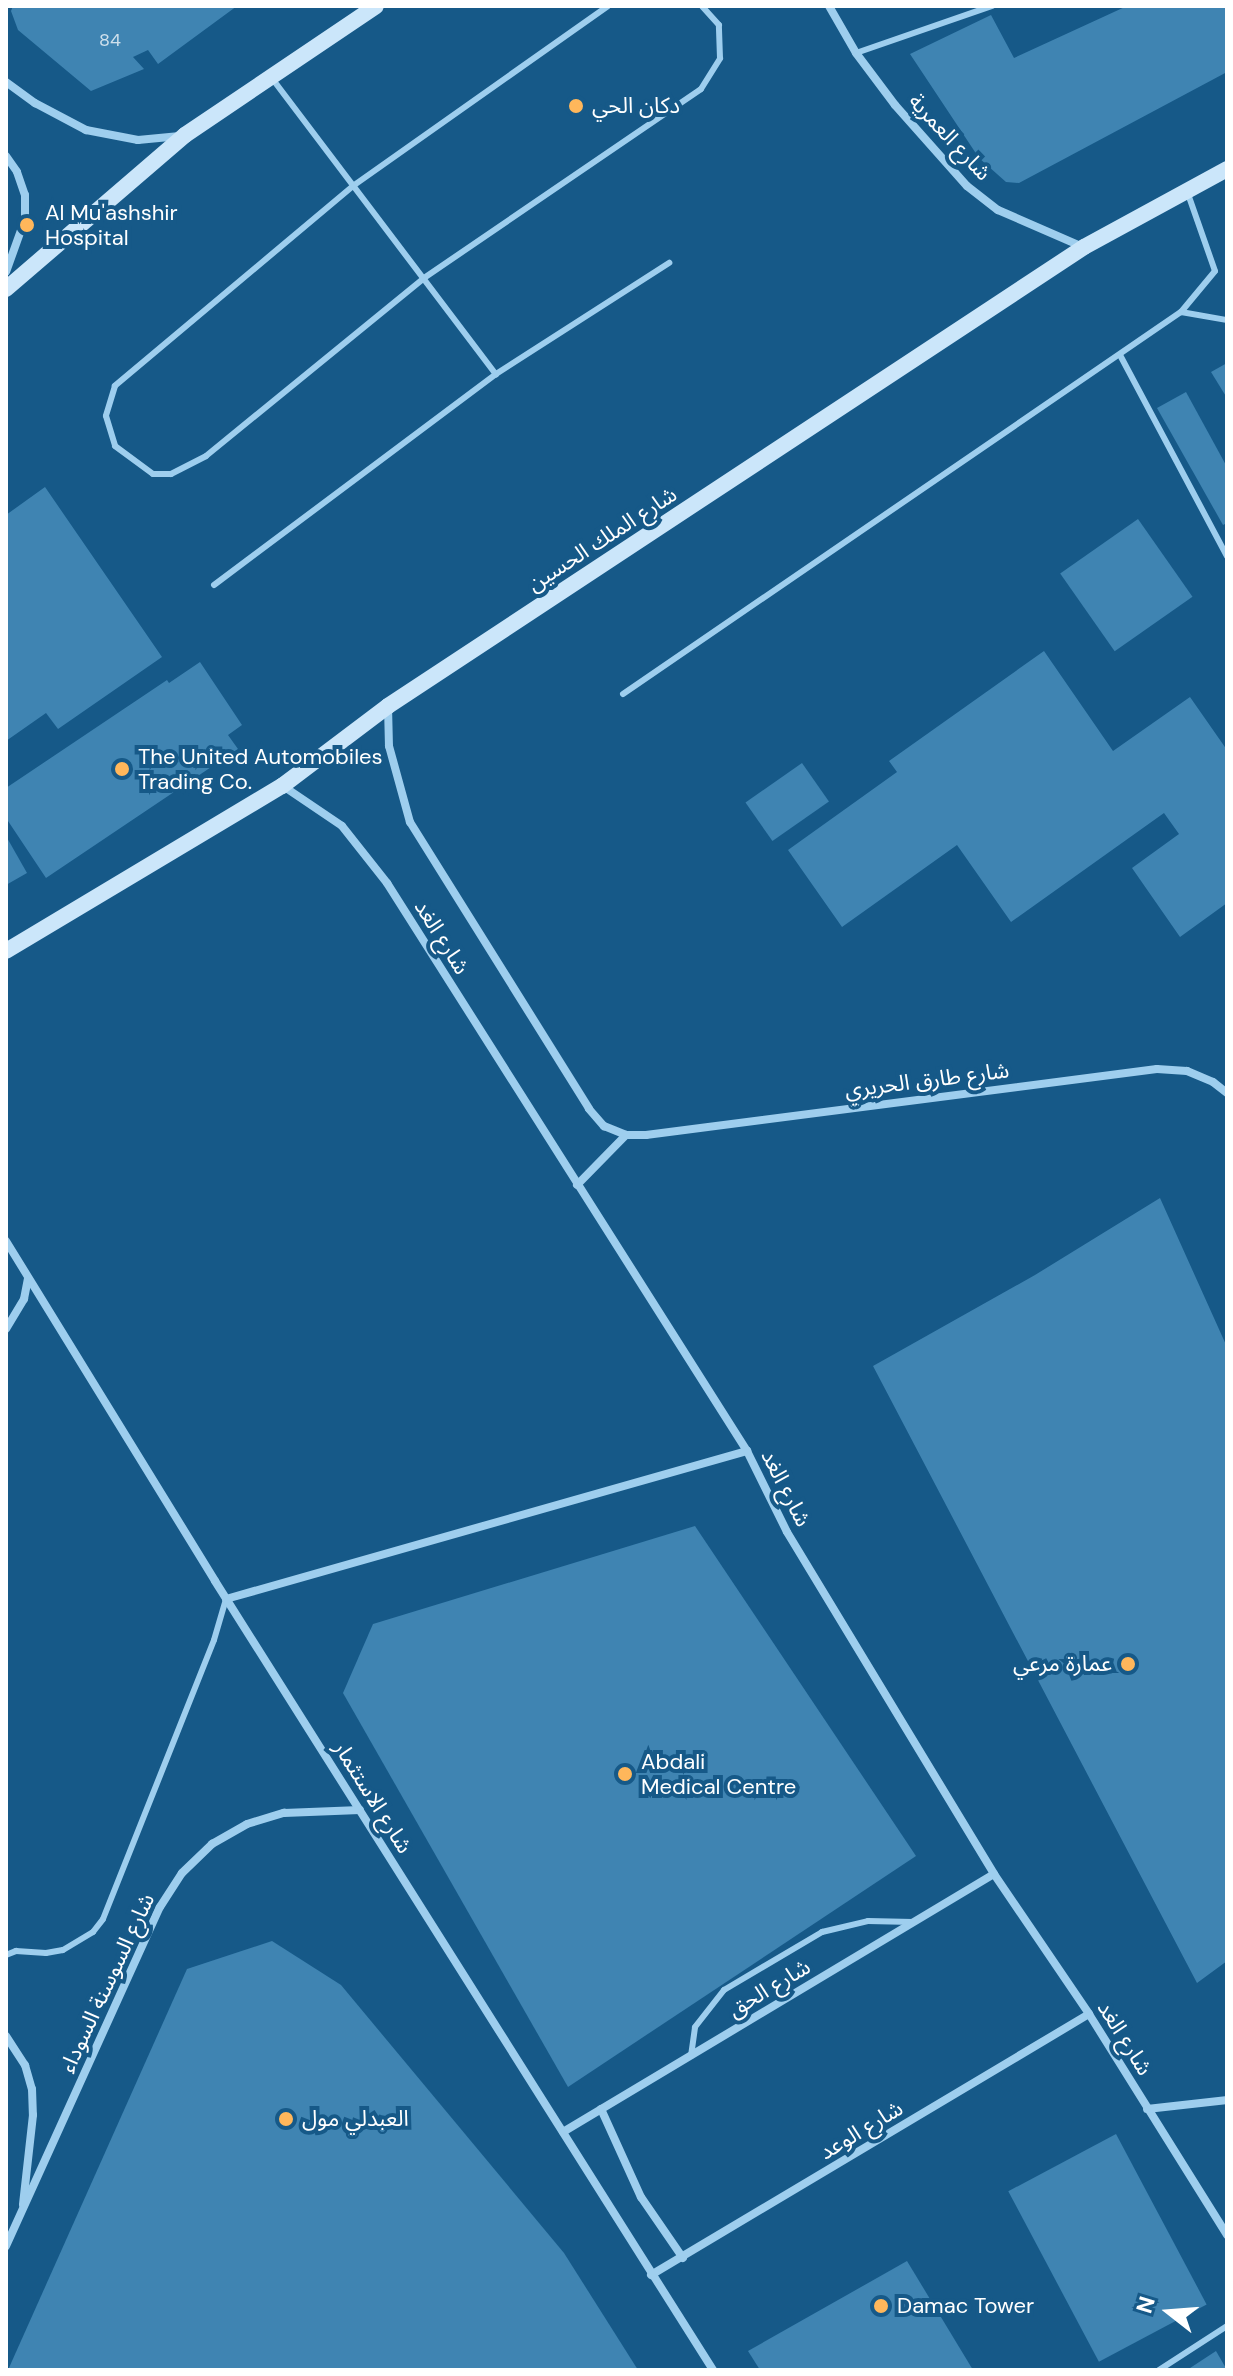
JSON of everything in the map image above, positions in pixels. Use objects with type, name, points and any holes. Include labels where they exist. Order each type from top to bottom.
[{"type":"main road","points":[[6,289],[185,135],[376,6]]},
{"type":"main road","name":"شارع الملك الحسين","points":[[6,951],[282,786],[388,706],[1084,247],[1225,173]]},
{"type":"street","name":"شارع العمرية","points":[[829,6],[856,53],[895,105],[967,186],[998,210],[1084,247]]},
{"type":"street","points":[[6,82],[35,103],[86,130],[138,140],[185,135]]},
{"type":"street","points":[[6,156],[17,172],[25,195],[25,219],[6,272]]},
{"type":"street","points":[[388,706],[389,746],[397,785],[416,833],[589,1109],[604,1126],[626,1135],[577,1185]]},
{"type":"street","name":"شارع الغد","points":[[282,786],[323,811],[367,852],[747,1451],[787,1532],[994,1874],[1089,2014],[1227,2235]]},
{"type":"street","name":"شارع طارق الحريري","points":[[626,1135],[1157,1069],[1187,1071],[1213,1082],[1227,1093]]},
{"type":"street","name":"شارع الاستثمار","points":[[6,1241],[226,1599],[713,2370]]},
{"type":"street","points":[[6,1329],[24,1299],[28,1279]]},
{"type":"street","points":[[226,1599],[747,1451]]},
{"type":"street","name":"شارع السوسنة السوداء","points":[[6,2246],[160,1907],[182,1873],[212,1844],[247,1824],[284,1813],[360,1810]]},
{"type":"street","name":"شارع الحق","points":[[563,2132],[994,1874]]},
{"type":"street","name":"شارع الوعد","points":[[651,2275],[1089,2014]]},
{"type":"street","points":[[6,2036],[25,2065],[32,2089],[33,2115],[22,2212]]},
{"type":"street","points":[[1147,2109],[1227,2100]]},
{"type":"street","points":[[601,2109],[641,2197],[683,2258]]},
{"type":"lane","points":[[608,6],[353,186],[115,386],[106,416],[115,446],[153,474],[171,474],[206,456],[424,278],[701,89],[720,58],[719,25],[702,6]]},
{"type":"lane","points":[[856,53],[992,6]]},
{"type":"lane","points":[[271,77],[496,374]]},
{"type":"lane","points":[[623,694],[1181,312],[1215,271],[1187,191]]},
{"type":"lane","points":[[214,585],[496,374],[669,263]]},
{"type":"lane","points":[[1181,312],[1227,320]]},
{"type":"lane","points":[[1120,355],[1227,556]]},
{"type":"lane","points":[[6,1955],[16,1951],[46,1953],[63,1950],[93,1932],[103,1919],[214,1640],[226,1599]]},
{"type":"lane","points":[[691,2056],[695,2027],[702,2013],[736,1983],[822,1932],[868,1921],[913,1922]]},
{"type":"lane","points":[[1159,2370],[1227,2326]]},
{"type":"building","points":[[13,6],[237,6],[158,64],[148,50],[133,57],[144,69],[91,91],[18,30],[11,11]]},
{"type":"building","points":[[1127,6],[1227,6],[1227,72],[1019,183],[1006,182],[979,158],[910,54],[991,15],[1014,58]]},
{"type":"building","points":[[1227,363],[1227,398],[1211,372]]},
{"type":"building","points":[[1186,392],[1227,467],[1227,523],[1223,525],[1157,408]]},
{"type":"building","points":[[45,487],[162,657],[58,729],[46,713],[6,741],[6,515]]},
{"type":"building","points":[[1138,519],[1192,597],[1115,651],[1060,573]]},
{"type":"building","points":[[1044,651],[1113,751],[1190,697],[1227,750],[1227,903],[1180,937],[1132,868],[1179,834],[1164,813],[1011,922],[957,845],[842,927],[788,850],[897,772],[889,761]]},
{"type":"building","name":"The United Automobiles Trading Co.","points":[[200,662],[242,725],[228,735],[238,749],[46,878],[6,818],[6,788],[167,680],[169,683]]},
{"type":"building","points":[[802,763],[829,802],[772,841],[745,803]]},
{"type":"building","points":[[6,836],[27,873],[6,885]]},
{"type":"building","name":"عمارة مرعي","points":[[1160,1198],[1227,1347],[1227,1961],[1197,1983],[873,1366],[1035,1275]]},
{"type":"building","name":"Abdali Medical Centre","points":[[695,1526],[916,1856],[568,2087],[343,1693],[373,1624]]},
{"type":"building","name":"العبدلي مول","points":[[272,1941],[341,1985],[564,2253],[638,2370],[8,2370],[187,1969]]},
{"type":"building","points":[[1116,2134],[1207,2304],[1099,2362],[1008,2191]]},
{"type":"building","name":"Damac Tower","points":[[907,2261],[973,2370],[760,2370],[748,2351]]},
{"type":"building","points":[[1216,2351],[1227,2370],[1187,2370]]},
{"type":"place","name":"دكان الحي","points":[[576,106]]},
{"type":"place","name":"Al Mu'ashshir Hospital","points":[[27,225]]},
{"type":"place","name":"The United Automobiles Trading Co.","points":[[122,769]]},
{"type":"place","name":"عمارة مرعي","points":[[1128,1664]]},
{"type":"place","name":"Abdali Medical Centre","points":[[625,1774]]},
{"type":"place","name":"العبدلي مول","points":[[286,2119]]},
{"type":"place","name":"Damac Tower","points":[[881,2306]]}]
